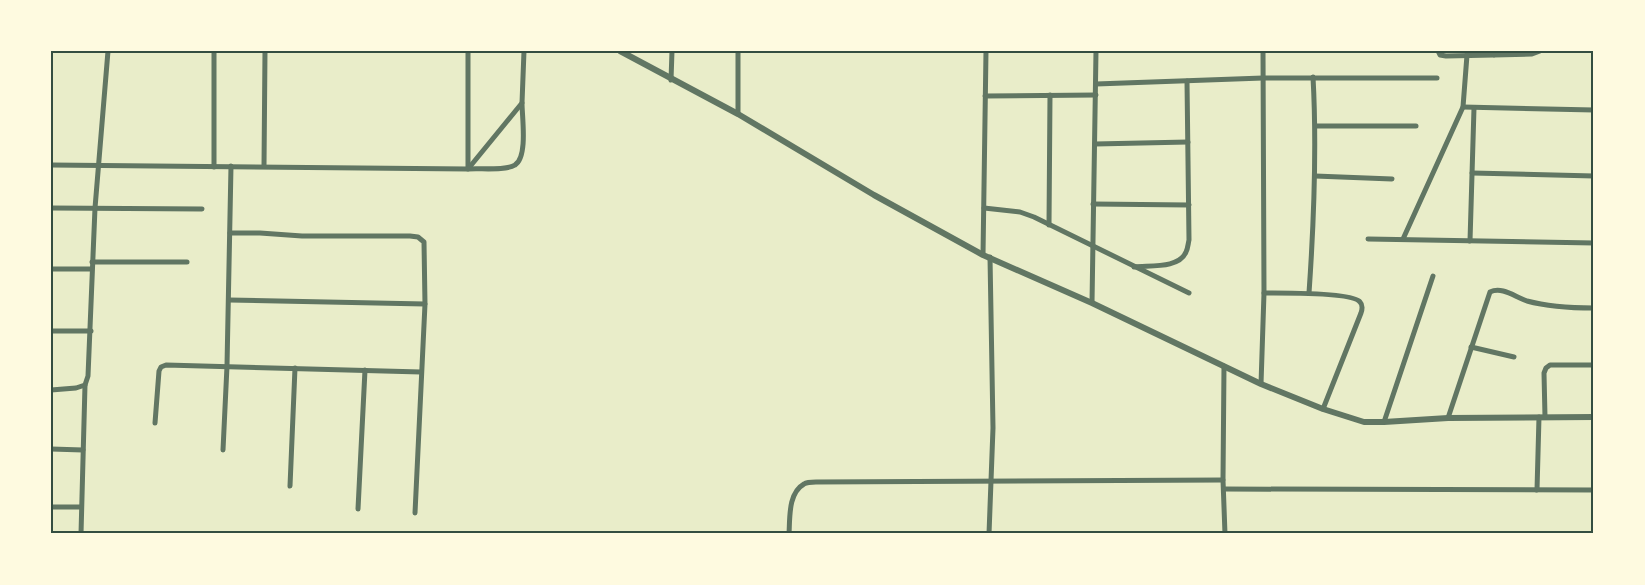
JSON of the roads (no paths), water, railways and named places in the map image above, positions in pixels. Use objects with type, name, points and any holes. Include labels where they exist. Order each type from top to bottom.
[{"type":"street","points":[[81,534],[85,385],[88,376],[95,208],[108,51]]},
{"type":"street","points":[[214,51],[214,166]]},
{"type":"street","points":[[264,166],[265,51]]},
{"type":"street","points":[[468,51],[468,169]]},
{"type":"street","points":[[51,165],[99,167],[264,166],[418,170],[468,169],[515,165],[521,159],[523,148],[524,51]]},
{"type":"street","points":[[620,51],[629,53],[672,80],[738,114],[874,195],[987,256],[1092,303],[1261,384],[1323,409],[1364,422],[1448,418],[1594,417]]},
{"type":"street","points":[[672,51],[672,80]]},
{"type":"street","points":[[738,51],[738,114]]},
{"type":"street","points":[[986,51],[984,208],[993,428],[990,534]]},
{"type":"street","points":[[1092,303],[1096,51]]},
{"type":"street","points":[[1261,384],[1264,293],[1263,51]]},
{"type":"street","points":[[1438,51],[1440,55],[1446,56],[1494,53],[1532,54],[1540,51]]},
{"type":"street","points":[[1403,240],[1463,107],[1467,55]]},
{"type":"street","points":[[1096,84],[1312,77],[1437,78]]},
{"type":"street","points":[[1309,294],[1316,126],[1312,77]]},
{"type":"street","points":[[1134,267],[1168,264],[1179,260],[1186,253],[1189,240],[1188,81]]},
{"type":"street","points":[[985,96],[1096,95]]},
{"type":"street","points":[[1049,225],[1050,96]]},
{"type":"street","points":[[468,169],[522,103]]},
{"type":"street","points":[[1463,107],[1594,110]]},
{"type":"street","points":[[1470,241],[1474,108]]},
{"type":"street","points":[[1316,126],[1416,126]]},
{"type":"street","points":[[1095,144],[1188,142]]},
{"type":"street","points":[[223,450],[229,300],[231,166]]},
{"type":"street","points":[[1472,173],[1594,176]]},
{"type":"street","points":[[1315,176],[1392,179]]},
{"type":"street","points":[[1093,204],[1189,205]]},
{"type":"street","points":[[51,208],[202,210]]},
{"type":"street","points":[[984,208],[1020,212],[1189,293]]},
{"type":"street","points":[[230,233],[302,236],[410,236],[418,237],[424,242],[425,304],[415,513]]},
{"type":"street","points":[[1368,239],[1594,243]]},
{"type":"street","points":[[51,269],[188,262]]},
{"type":"street","points":[[1384,422],[1433,276]]},
{"type":"street","points":[[1448,418],[1490,292],[1501,290],[1526,301],[1551,306],[1594,308]]},
{"type":"street","points":[[1264,293],[1309,294],[1353,298],[1360,301],[1362,307],[1323,409]]},
{"type":"street","points":[[229,300],[425,304]]},
{"type":"street","points":[[51,331],[91,331]]},
{"type":"street","points":[[1471,347],[1514,357]]},
{"type":"street","points":[[155,422],[159,371],[161,367],[166,365],[421,372]]},
{"type":"street","points":[[1537,490],[1544,372],[1550,365],[1594,365]]},
{"type":"street","points":[[1224,366],[1223,480],[1225,534]]},
{"type":"street","points":[[290,486],[295,368]]},
{"type":"street","points":[[358,509],[364,370]]},
{"type":"street","points":[[51,390],[76,388],[85,385]]},
{"type":"street","points":[[51,450],[84,450]]},
{"type":"street","points":[[789,534],[790,509],[794,494],[804,483],[1223,480]]},
{"type":"street","points":[[1224,489],[1594,490]]},
{"type":"street","points":[[51,507],[81,507]]}]
